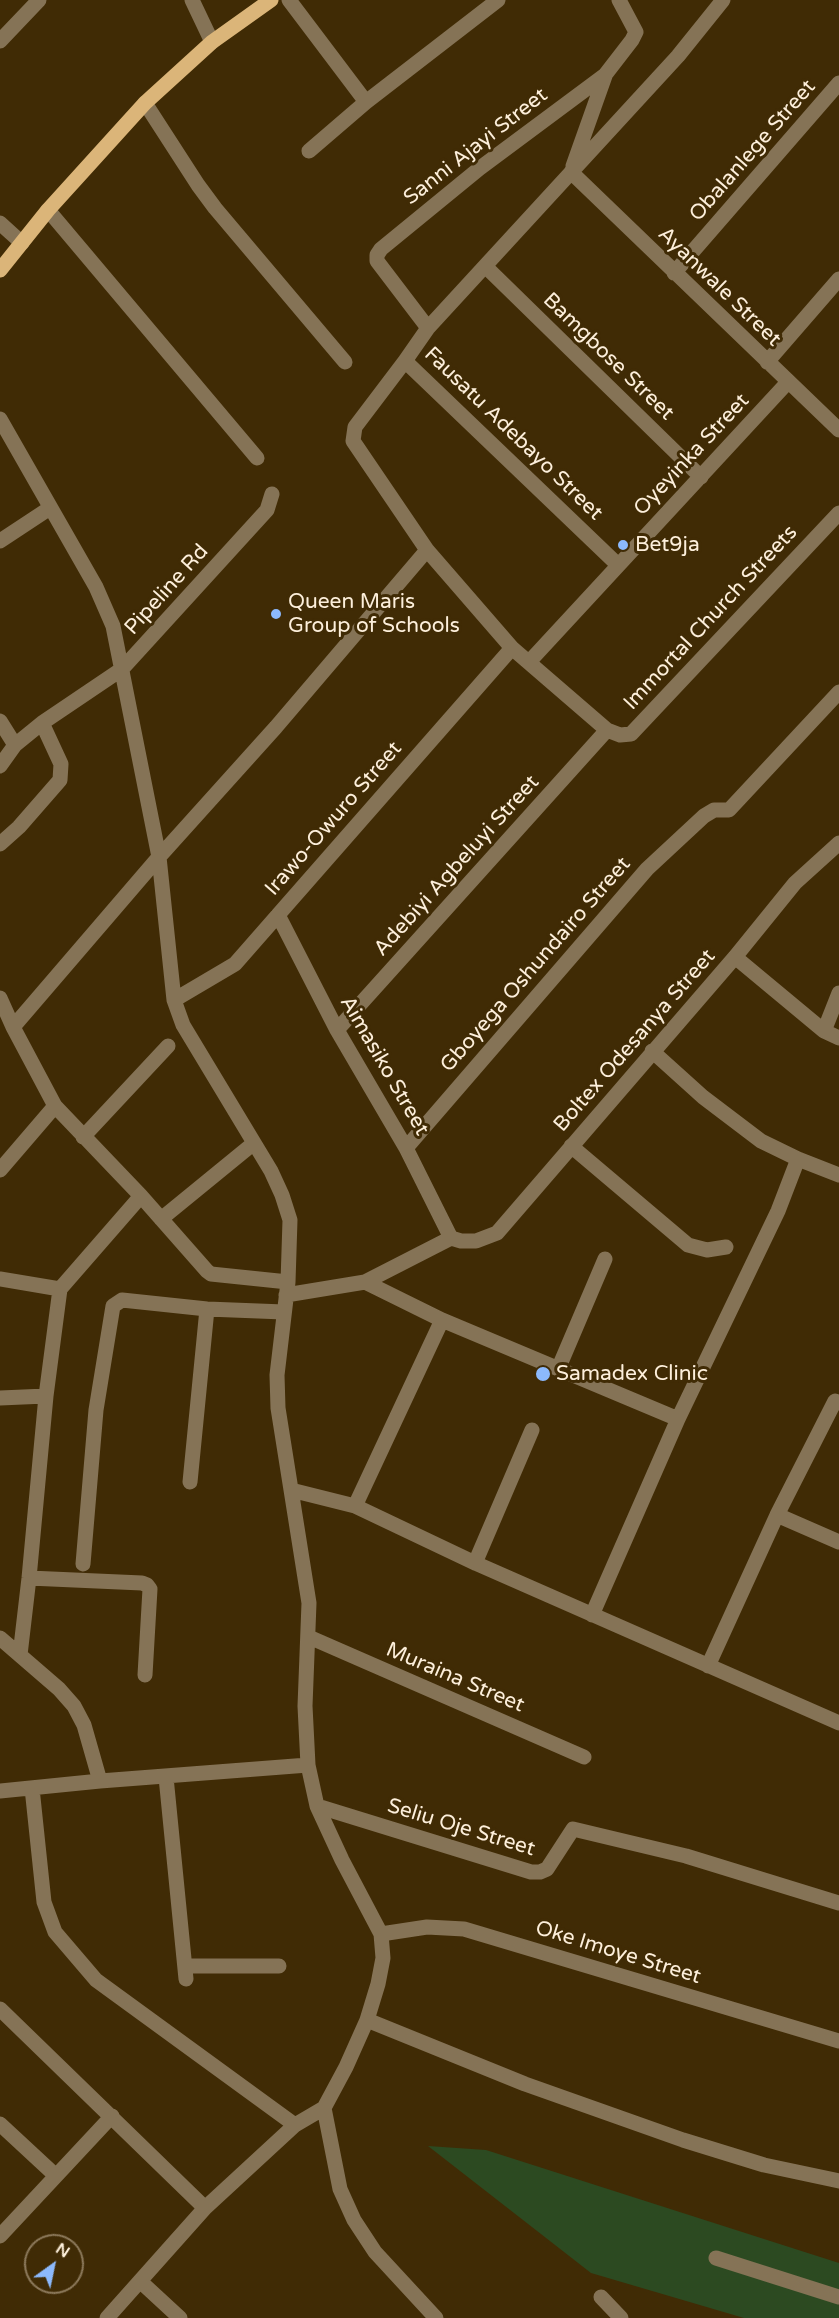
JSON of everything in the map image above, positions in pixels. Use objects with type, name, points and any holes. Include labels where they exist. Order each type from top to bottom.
[{"type":"main road","points":[[0,270],[48,210],[145,103],[212,42],[271,0]]},
{"type":"street","points":[[0,41],[39,0]]},
{"type":"street","points":[[192,0],[212,42]]},
{"type":"street","points":[[290,0],[366,102]]},
{"type":"street","points":[[309,151],[366,102],[498,0]]},
{"type":"street","name":"Sanni Ajayi Street","points":[[428,328],[377,261],[377,255],[381,249],[480,168],[605,75],[636,32],[619,0]]},
{"type":"street","name":"Fausatu Adebayo Street","points":[[618,565],[405,361],[428,328],[678,56],[723,0]]},
{"type":"street","points":[[571,172],[605,75]]},
{"type":"street","name":"Obalanlege Street","points":[[674,273],[839,83]]},
{"type":"street","points":[[145,103],[215,208],[345,362]]},
{"type":"street","name":"Ayanwale Street","points":[[571,172],[839,430]]},
{"type":"street","points":[[48,210],[257,458]]},
{"type":"street","points":[[0,223],[22,243]]},
{"type":"street","name":"Bamgbose Street","points":[[485,266],[700,477]]},
{"type":"street","points":[[767,362],[839,279]]},
{"type":"street","points":[[405,361],[355,427],[353,441],[427,550],[512,648],[607,730]]},
{"type":"street","name":"Oyeyinka Street","points":[[529,663],[788,382]]},
{"type":"street","points":[[0,419],[96,587],[113,626],[159,857],[174,1000],[183,1025],[254,1143],[282,1195],[290,1220],[287,1289],[277,1375],[278,1408],[309,1603],[305,1706],[308,1766],[317,1806],[381,1934],[383,1958],[367,2019],[346,2067],[324,2108],[294,2125],[205,2208],[141,2282],[106,2318]]},
{"type":"street","name":"Pipeline Rd","points":[[0,766],[15,745],[42,723],[122,669],[267,510],[272,494]]},
{"type":"street","points":[[0,541],[50,508]]},
{"type":"street","name":"Immortal Church Streets","points":[[607,730],[620,735],[631,734],[839,513]]},
{"type":"street","points":[[13,1027],[159,857],[276,727],[427,550]]},
{"type":"street","name":"Irawo-Owuro Street","points":[[174,1000],[235,964],[512,648]]},
{"type":"street","name":"Gboyega Oshundairo Street","points":[[406,1148],[647,869],[704,816],[714,810],[729,810],[839,692]]},
{"type":"street","points":[[0,721],[15,745]]},
{"type":"street","points":[[0,844],[19,827],[60,780],[61,764],[42,723]]},
{"type":"street","name":"Adebiyi Agbeluyi Street","points":[[338,1030],[607,730]]},
{"type":"street","name":"Boltex Odesanya Street","points":[[451,1238],[476,1241],[497,1233],[735,957],[795,883],[839,843]]},
{"type":"street","name":"Aimasiko Street","points":[[278,915],[338,1030],[406,1148],[451,1238]]},
{"type":"street","points":[[735,957],[824,1031],[839,1038]]},
{"type":"street","points":[[824,1031],[839,993]]},
{"type":"street","points":[[0,998],[55,1106],[211,1274],[287,1289],[365,1282],[451,1238]]},
{"type":"street","points":[[83,1137],[168,1046]]},
{"type":"street","points":[[652,1051],[704,1097],[761,1141],[798,1160],[839,1176]]},
{"type":"street","points":[[0,1170],[55,1106]]},
{"type":"street","points":[[161,1219],[254,1143]]},
{"type":"street","points":[[571,1146],[688,1245],[707,1250],[726,1247]]},
{"type":"street","points":[[592,1615],[678,1419],[778,1211],[798,1160]]},
{"type":"street","points":[[20,1654],[30,1578],[46,1396],[60,1289],[141,1196]]},
{"type":"street","points":[[559,1367],[605,1259]]},
{"type":"street","points":[[0,1279],[60,1289]]},
{"type":"street","points":[[365,1282],[442,1320],[559,1367],[678,1419]]},
{"type":"street","points":[[83,1564],[96,1410],[113,1306],[122,1300],[207,1309],[284,1312]]},
{"type":"street","points":[[190,1482],[207,1309]]},
{"type":"street","points":[[355,1506],[442,1320]]},
{"type":"street","points":[[0,1398],[46,1396]]},
{"type":"street","points":[[708,1666],[777,1515],[838,1399]]},
{"type":"street","points":[[475,1563],[532,1430]]},
{"type":"street","points":[[291,1490],[355,1506],[475,1563],[839,1723]]},
{"type":"street","points":[[777,1515],[839,1542]]},
{"type":"street","points":[[30,1578],[147,1585],[150,1589],[145,1675]]},
{"type":"street","points":[[0,1638],[59,1689],[74,1706],[84,1725],[100,1780]]},
{"type":"street","name":"Muraina Street","points":[[309,1638],[584,1757]]},
{"type":"street","points":[[0,1791],[100,1780],[308,1766]]},
{"type":"street","points":[[166,1777],[185,1972],[279,1966]]},
{"type":"street","points":[[32,1788],[44,1902],[55,1932],[96,1980],[294,2125]]},
{"type":"street","name":"Seliu Oje Street","points":[[317,1806],[531,1872],[548,1869],[573,1829],[686,1856],[839,1903]]},
{"type":"street","name":"Oke Imoye Street","points":[[381,1934],[427,1927],[464,1929],[839,2042]]},
{"type":"street","points":[[0,2009],[205,2208]]},
{"type":"street","points":[[367,2019],[525,2084],[682,2140],[764,2165],[839,2181]]},
{"type":"street","points":[[324,2108],[340,2190],[354,2220],[375,2252],[436,2318]]},
{"type":"street","points":[[0,2236],[112,2116]]},
{"type":"street","points":[[0,2124],[55,2175]]},
{"type":"street","points":[[716,2258],[839,2296]]},
{"type":"street","points":[[141,2282],[180,2318]]},
{"type":"street","points":[[601,2297],[621,2318]]},
{"type":"green space","points":[[428,2146],[486,2150],[839,2263],[839,2318],[744,2318],[591,2273]]},
{"type":"place","name":"Bet9ja","points":[[623,545]]},
{"type":"place","name":"Queen Maris Group of Schools","points":[[276,614]]},
{"type":"place","name":"Samadex Clinic","points":[[543,1374]]}]
